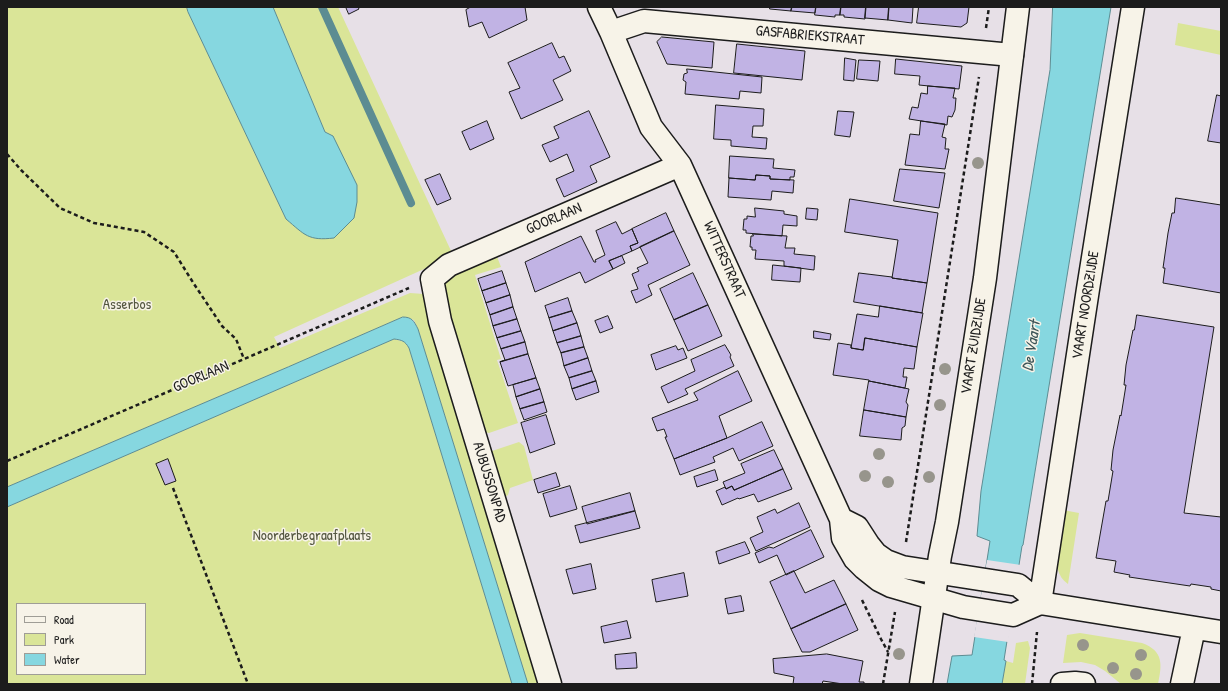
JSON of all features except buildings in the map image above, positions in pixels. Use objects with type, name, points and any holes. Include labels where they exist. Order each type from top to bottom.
[{"type":"street","name":"WITTERSTRAAT","points":[[599,7],[651,127],[680,165],[841,519],[843,538],[855,559],[879,580],[891,586],[978,610],[1013,615],[1040,603]]},
{"type":"street","name":"VAART ZUIDZIJDE","points":[[921,684],[985,278],[1018,7]]},
{"type":"street","name":"VAART NOORDZIJDE","points":[[1040,603],[1133,7]]},
{"type":"street","name":"GASFABRIEKSTRAAT","points":[[611,32],[644,21],[1012,55]]},
{"type":"street","name":"GOORLAAN","points":[[432,279],[449,265],[680,165]]},
{"type":"street","name":"AUBUSSONPAD","points":[[432,279],[434,296],[440,320],[550,684]]},
{"type":"street","points":[[841,519],[857,527],[876,554],[886,561],[902,567],[1018,585],[1040,603],[1221,632]]},
{"type":"street","points":[[1182,684],[1194,628]]},
{"type":"street","points":[[1062,684],[1084,684]]},
{"type":"path","points":[[902,567],[982,53]]},
{"type":"path","points":[[7,154],[21,170],[60,208],[94,223],[144,232],[174,252],[222,326],[236,339],[244,359]]},
{"type":"path","name":"GOORLAAN","points":[[7,461],[395,293]]},
{"type":"path","points":[[173,488],[248,684]]},
{"type":"path","points":[[862,599],[888,652]]},
{"type":"path","points":[[883,684],[896,606]]},
{"type":"path","points":[[1032,684],[1037,628]]},
{"type":"green space","name":"Asserbos","points":[[7,7],[187,7],[188,12],[286,219],[333,136],[325,132],[273,7],[338,7],[452,253],[424,269],[274,337],[280,348],[410,293],[424,294],[541,684],[528,684],[414,320],[403,317],[7,487]]},
{"type":"green space","points":[[1178,23],[1221,31],[1221,55],[1175,45]]},
{"type":"green space","points":[[496,254],[501,267],[475,275],[501,359],[497,360],[518,423],[489,433],[484,432],[441,286],[448,275]]},
{"type":"green space","name":"Noorderbegraafplaats","points":[[394,339],[405,342],[409,348],[512,684],[7,684],[7,507]]},
{"type":"green space","points":[[519,442],[524,446],[533,480],[510,488],[508,495],[502,499],[490,458],[492,451]]},
{"type":"green space","points":[[1063,510],[1079,513],[1068,584],[1062,578],[1056,560],[1056,550]]},
{"type":"green space","points":[[1080,633],[1142,643],[1149,646],[1158,654],[1160,659],[1158,684],[1121,684],[1095,665],[1081,662],[1063,663],[1067,635]]},
{"type":"green space","points":[[1028,641],[1030,648],[1025,684],[1002,684],[1006,661],[1013,663],[1016,643]]},
{"type":"water","points":[[187,7],[273,7],[325,132],[333,136],[357,185],[357,202],[354,218],[334,238],[312,238],[307,236],[286,219],[188,12]]},
{"type":"water","name":"De Vaart","points":[[1053,7],[1111,7],[1022,546],[1004,660],[1006,661],[1002,684],[947,684],[952,656],[972,655],[990,541],[977,536],[981,491],[1050,70]]},
{"type":"water","points":[[403,317],[412,320],[418,329],[528,684],[512,684],[409,348],[405,342],[401,340],[394,339],[7,507],[7,487]]},
{"type":"pier","points":[[987,560],[1021,565],[1008,642],[974,637]]},
{"type":"waterway","points":[[322,7],[411,203]]}]
